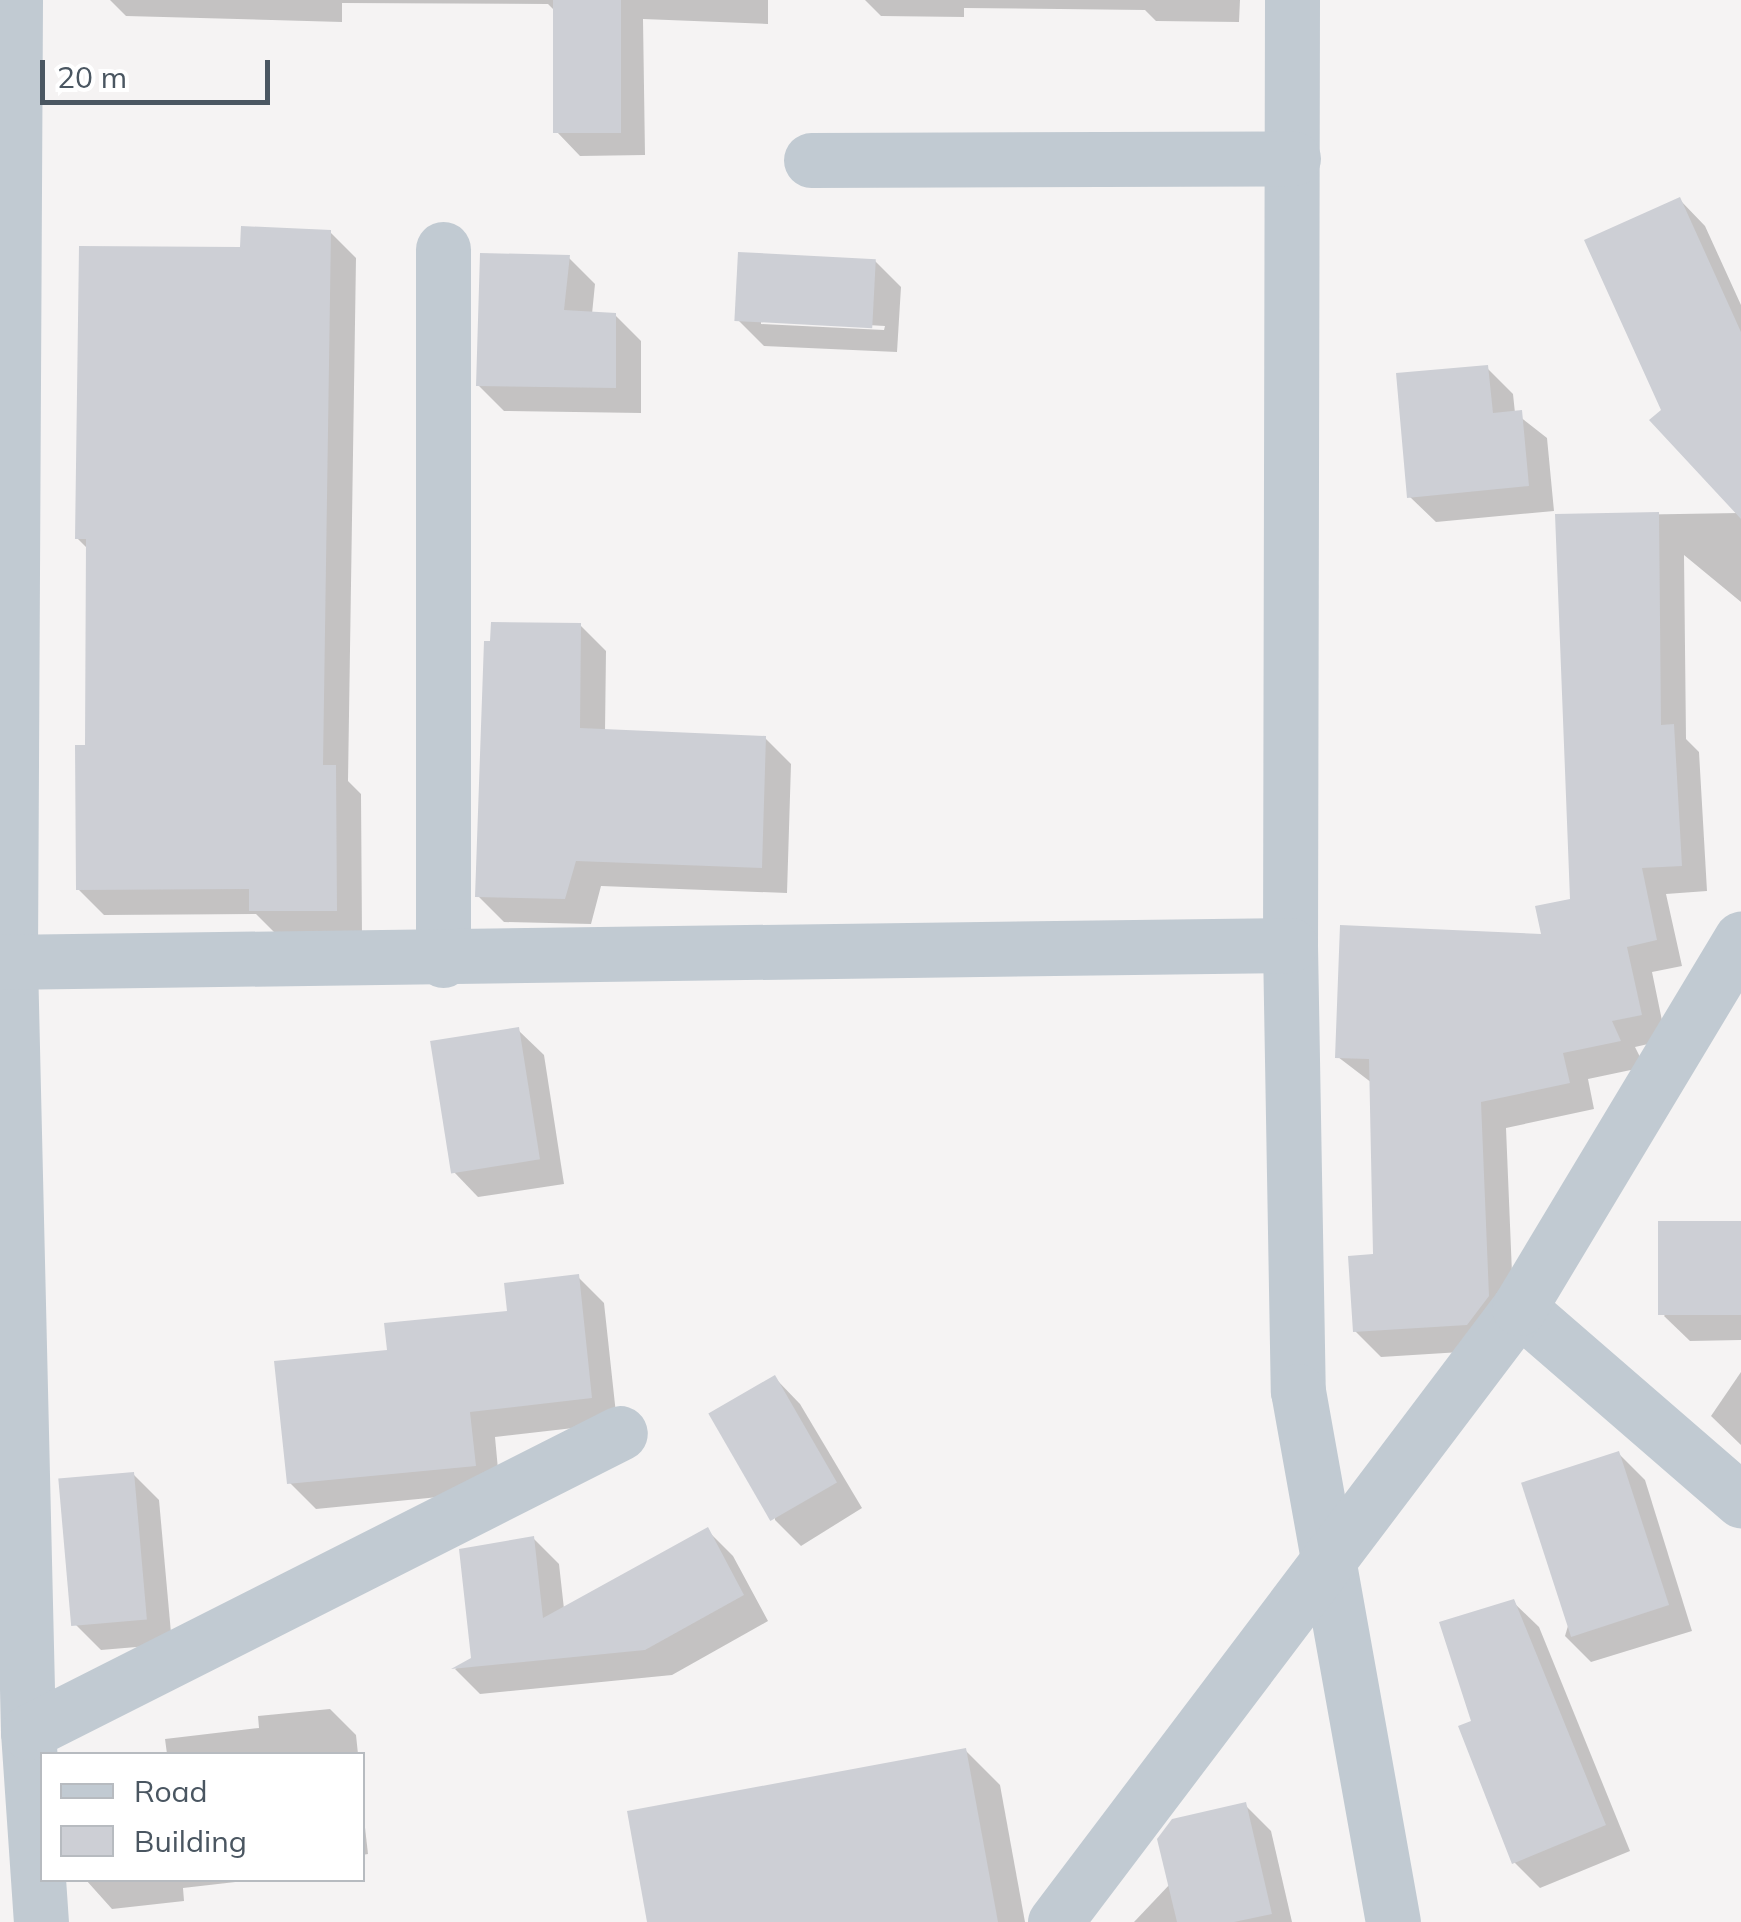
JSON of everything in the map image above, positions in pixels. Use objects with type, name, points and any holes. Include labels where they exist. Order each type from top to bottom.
[{"type":"street","points":[[15,0],[7,170],[5,962],[28,1732],[40,1922]]},
{"type":"street","points":[[1292,0],[1290,945],[1298,1390],[1324,1559],[1393,1922]]},
{"type":"street","points":[[812,160],[1293,158]]},
{"type":"street","points":[[442,249],[443,960]]},
{"type":"street","points":[[1055,1922],[1324,1559],[1519,1308],[1741,939]]},
{"type":"street","points":[[5,962],[443,960],[1290,945]]},
{"type":"street","points":[[1519,1308],[1741,1500]]},
{"type":"street","points":[[28,1732],[620,1433]]},
{"type":"building","points":[[553,0],[621,0],[621,133],[553,133]]},
{"type":"building","points":[[1680,197],[1741,332],[1741,519],[1649,420],[1661,410],[1584,240]]},
{"type":"building","points":[[241,226],[331,230],[323,765],[336,765],[337,911],[249,911],[249,889],[76,890],[75,745],[85,745],[86,539],[75,539],[79,246],[240,247]]},
{"type":"building","points":[[738,252],[876,259],[872,328],[734,321]]},
{"type":"building","points":[[480,253],[570,255],[564,310],[616,313],[616,388],[476,386]]},
{"type":"building","points":[[1488,365],[1493,413],[1522,410],[1529,486],[1407,498],[1396,373]]},
{"type":"building","points":[[1659,512],[1661,725],[1674,724],[1682,866],[1642,868],[1657,940],[1627,947],[1642,1015],[1612,1021],[1621,1041],[1563,1053],[1570,1083],[1481,1102],[1489,1296],[1467,1325],[1353,1332],[1348,1256],[1373,1254],[1369,1059],[1335,1058],[1340,925],[1541,934],[1535,906],[1570,899],[1555,514]]},
{"type":"building","points":[[491,622],[581,623],[580,728],[766,736],[762,868],[576,861],[565,899],[475,897],[484,641],[490,641]]},
{"type":"building","points":[[519,1027],[540,1159],[451,1173],[430,1041]]},
{"type":"building","points":[[1658,1221],[1741,1221],[1741,1315],[1658,1315]]},
{"type":"building","points":[[579,1274],[592,1398],[470,1412],[476,1466],[287,1484],[274,1361],[387,1350],[384,1323],[507,1311],[504,1283]]},
{"type":"building","points":[[775,1375],[837,1482],[770,1521],[708,1414]]},
{"type":"building","points":[[1619,1451],[1669,1605],[1571,1637],[1521,1483]]},
{"type":"building","points":[[134,1472],[147,1619],[71,1626],[58,1479]]},
{"type":"building","points":[[708,1527],[744,1595],[645,1650],[451,1669],[471,1658],[459,1549],[534,1536],[543,1618]]},
{"type":"building","points":[[1514,1599],[1606,1825],[1512,1864],[1458,1726],[1471,1721],[1439,1622]]},
{"type":"building","points":[[966,1748],[998,1922],[647,1922],[627,1811]]},
{"type":"building","points":[[1246,1802],[1272,1914],[1234,1922],[1177,1922],[1157,1839],[1172,1819]]}]
